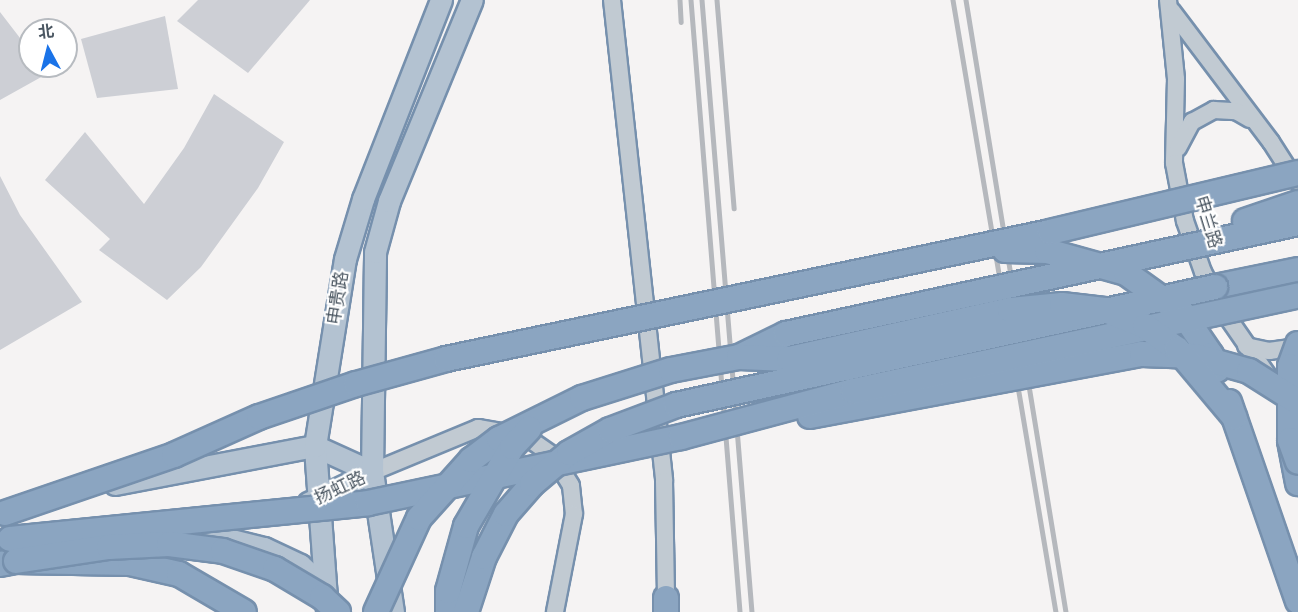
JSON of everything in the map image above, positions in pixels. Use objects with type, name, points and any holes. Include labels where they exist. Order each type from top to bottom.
[{"type":"highway","points":[[0,514],[96,484],[259,417],[356,384],[446,360],[916,257],[1050,232],[1298,173]]},
{"type":"highway","points":[[1135,259],[1298,203]]},
{"type":"highway","points":[[376,612],[419,518],[471,460],[499,439],[542,417],[621,384],[739,357],[786,334],[1298,223]]},
{"type":"highway","points":[[916,257],[981,249],[1047,251],[1126,273],[1183,314],[1211,355],[1278,539],[1298,601]]},
{"type":"highway","points":[[466,612],[484,556],[506,514],[532,484],[570,453],[610,430],[676,405],[1298,270]]},
{"type":"highway","points":[[681,437],[853,391],[1298,296]]},
{"type":"highway","points":[[739,357],[789,359],[1010,310],[1062,305],[1094,309],[1145,326],[1177,349],[1234,417]]},
{"type":"highway","points":[[1298,345],[1290,366],[1294,451],[1298,483]]},
{"type":"highway","points":[[5,552],[368,502],[681,437],[857,408],[1142,354],[1196,356],[1249,371],[1298,402]]},
{"type":"highway","points":[[448,612],[448,591],[466,526],[512,447],[542,417]]},
{"type":"highway","points":[[1278,539],[1298,574]]},
{"type":"highway","points":[[5,552],[169,544],[223,551],[275,569],[322,597],[338,612]]},
{"type":"highway","points":[[5,552],[130,563],[179,574],[244,612]]},
{"type":"main road","name":"申贵路","points":[[328,612],[315,446],[345,259],[363,199],[441,0]]},
{"type":"main road","name":"申贵路","points":[[393,612],[372,472],[375,252],[389,201],[472,0]]},
{"type":"main road","name":"扬虹路","points":[[315,446],[372,472]]},
{"type":"main road","points":[[0,506],[315,446]]},
{"type":"main road","name":"扬虹路","points":[[5,552],[318,501],[372,472]]},
{"type":"main road","points":[[171,526],[264,548],[300,565],[325,588]]},
{"type":"street","points":[[612,0],[664,481],[666,605]]},
{"type":"street","name":"申兰路","points":[[1170,5],[1298,185]]},
{"type":"street","name":"申兰路","points":[[1170,5],[1176,79],[1174,163],[1185,221],[1203,272],[1246,346],[1298,417]]},
{"type":"street","points":[[1174,163],[1180,138],[1192,122],[1214,110],[1236,111],[1256,123]]},
{"type":"street","points":[[1246,346],[1269,351],[1298,345]]},
{"type":"street","points":[[372,472],[478,428],[525,436],[552,455],[571,486],[574,514],[555,612]]},
{"type":"building","points":[[198,0],[310,0],[248,73],[177,21]]},
{"type":"building","points":[[0,12],[18,35],[18,78],[39,78],[0,100]]},
{"type":"building","points":[[165,16],[178,89],[97,98],[81,39]]},
{"type":"building","points":[[214,94],[284,142],[258,188],[201,267],[167,300],[99,250],[110,239],[45,180],[85,132],[144,204],[184,148]]},
{"type":"building","points":[[0,176],[20,215],[82,302],[0,350]]},
{"type":"railway","points":[[680,0],[681,22]]},
{"type":"railway","points":[[691,0],[740,612]]},
{"type":"railway","points":[[702,0],[752,612]]},
{"type":"railway","points":[[717,0],[734,208]]},
{"type":"railway","points":[[953,0],[1056,612]]},
{"type":"railway","points":[[966,0],[1066,612]]}]
